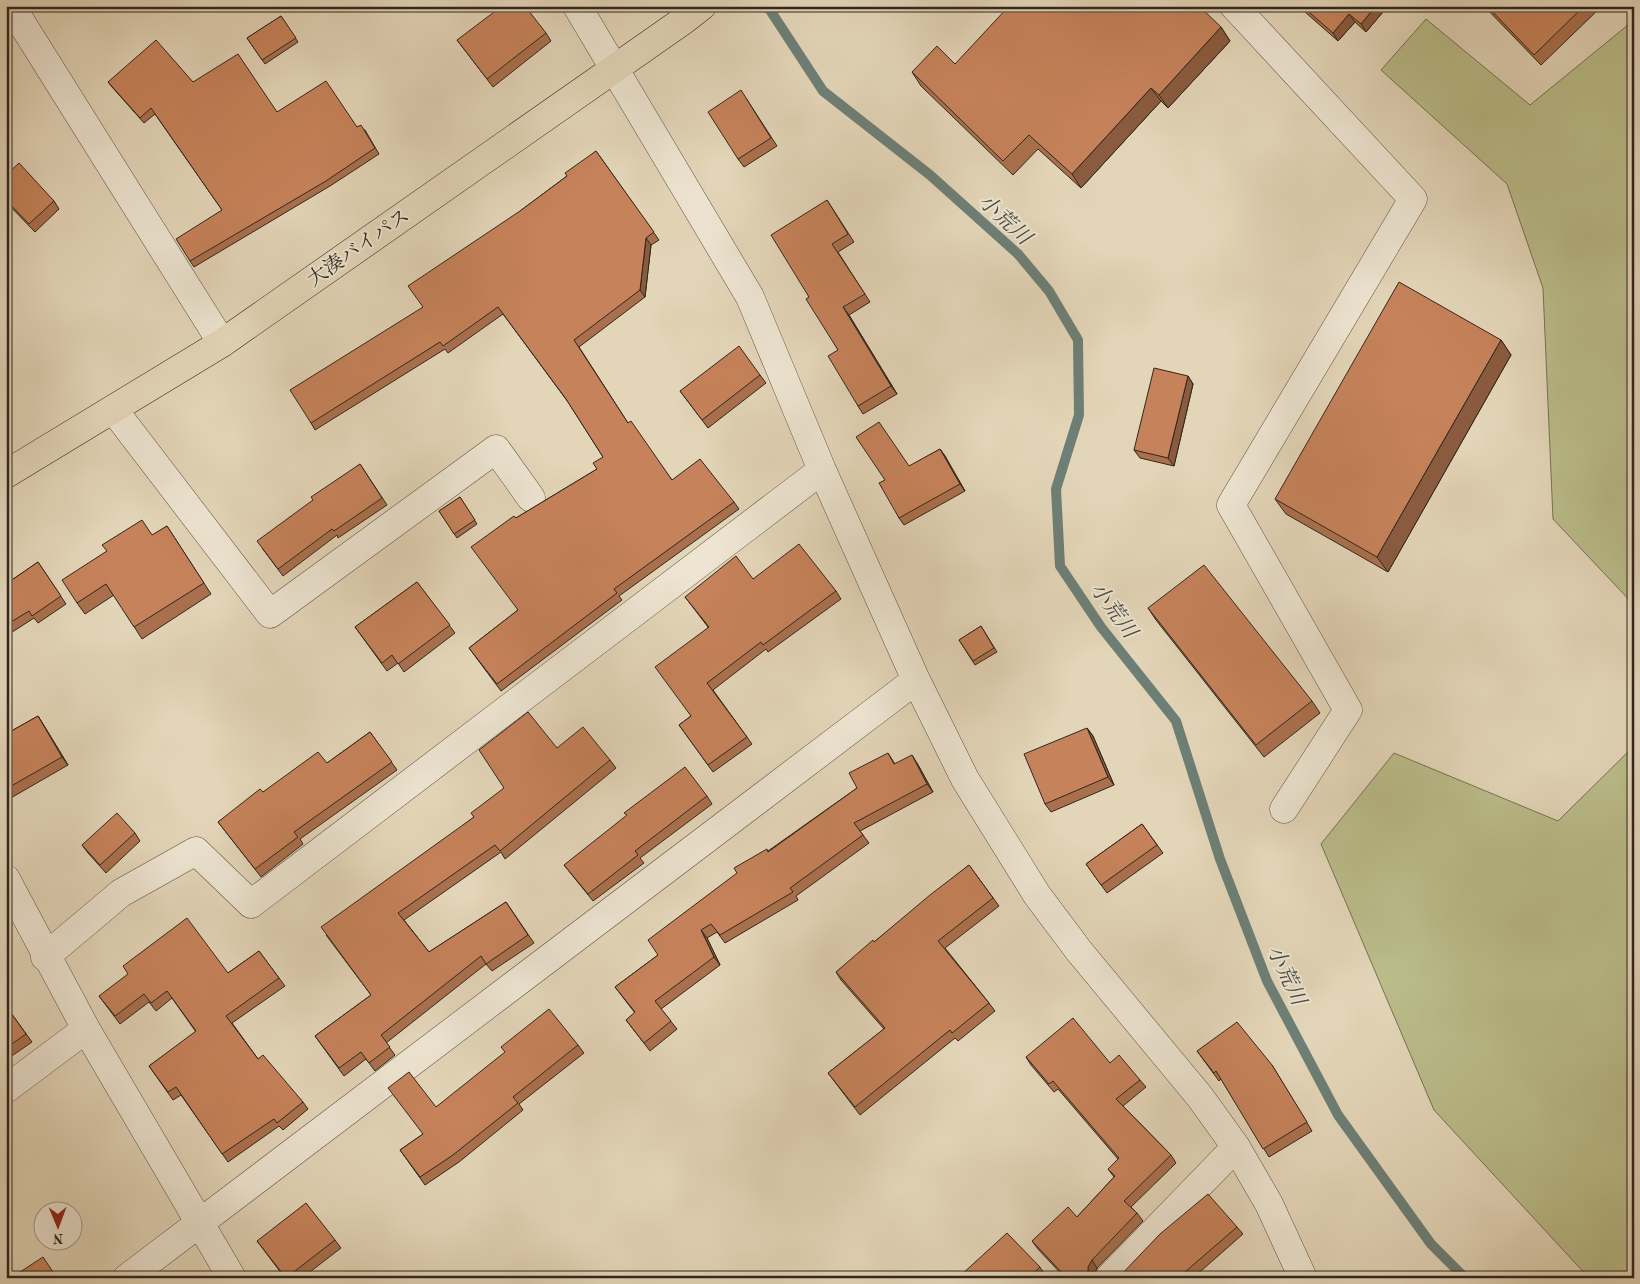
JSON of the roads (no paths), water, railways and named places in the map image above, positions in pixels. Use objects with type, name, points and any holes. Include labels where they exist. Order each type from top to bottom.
[{"type":"highway","name":"大湊バイパス","points":[[6,474],[222,343],[693,13]]},
{"type":"street","points":[[11,6],[222,343]]},
{"type":"street","points":[[577,6],[750,297],[822,470],[916,680],[965,779],[1037,895],[1079,951],[1200,1097],[1236,1147],[1269,1204],[1303,1278]]},
{"type":"street","points":[[1234,6],[1413,199],[1231,505],[1348,710],[1284,809]]},
{"type":"street","points":[[113,409],[270,614],[496,450],[531,498]]},
{"type":"street","points":[[46,957],[121,893],[196,851],[251,904],[822,470]]},
{"type":"street","points":[[127,1278],[916,680]]},
{"type":"street","points":[[6,879],[86,1030],[201,1222],[232,1278]]},
{"type":"street","points":[[6,1089],[86,1030]]},
{"type":"street","points":[[1109,1278],[1236,1147]]},
{"type":"waterway","name":"小荒川","points":[[764,6],[770,10],[823,91],[930,175],[1018,254],[1049,291],[1078,340],[1079,415],[1056,489],[1060,566],[1101,627],[1176,721],[1220,859],[1267,981],[1338,1115],[1431,1244],[1465,1278]]}]
